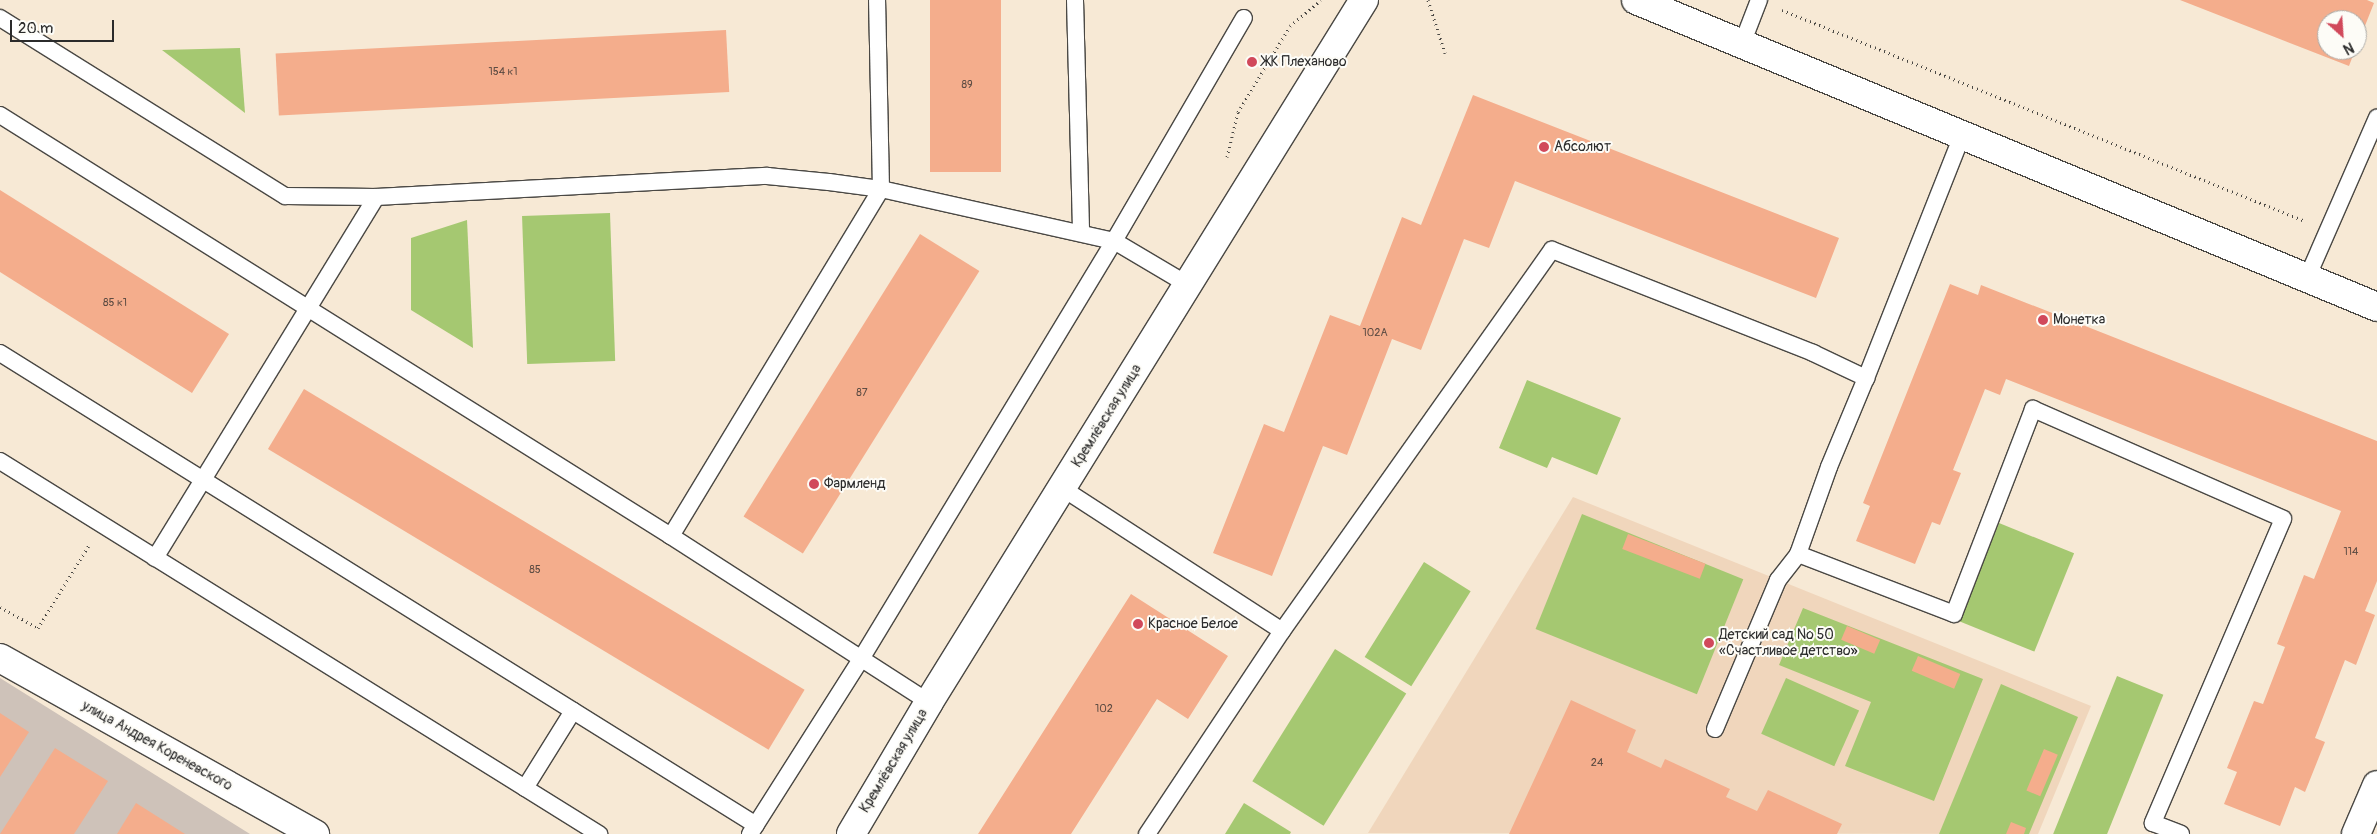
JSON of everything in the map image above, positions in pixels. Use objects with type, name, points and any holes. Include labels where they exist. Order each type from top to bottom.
[{"type":"street","name":"Кремлёвская улица","points":[[851,834],[929,702],[1364,0]]},
{"type":"street","points":[[1636,0],[2377,306]]},
{"type":"street","name":"улица Андрея Кореневского","points":[[0,658],[315,834]]},
{"type":"street","points":[[2356,834],[2377,785]]},
{"type":"lane","points":[[672,536],[880,189],[877,0]]},
{"type":"lane","points":[[1075,0],[1081,233]]},
{"type":"lane","points":[[1742,44],[1759,0]]},
{"type":"lane","points":[[0,18],[285,196],[376,197],[767,176],[880,189],[1114,241],[1188,285]]},
{"type":"lane","points":[[0,353],[573,710],[753,830],[861,658],[1114,241],[1244,18]]},
{"type":"lane","points":[[0,115],[672,536],[929,702]]},
{"type":"lane","points":[[2307,278],[2377,118]]},
{"type":"lane","points":[[1715,729],[1778,580],[1798,554],[1829,467],[1962,135]]},
{"type":"lane","points":[[155,558],[376,197]]},
{"type":"lane","points":[[1147,834],[1282,631],[1552,250],[1813,353],[1866,378]]},
{"type":"lane","points":[[1798,554],[1954,614],[2032,409],[2283,519],[2153,822],[2180,834]]},
{"type":"lane","points":[[0,462],[599,834]]},
{"type":"lane","points":[[1062,488],[1282,631]]},
{"type":"lane","points":[[525,788],[573,710]]},
{"type":"path","points":[[1428,0],[1445,53]]},
{"type":"path","points":[[1759,0],[2328,230]]},
{"type":"path","points":[[0,607],[38,628],[90,542]]},
{"type":"shaded area","name":"Детский сад № 50 «Счастливое детство»","points":[[1573,497],[2091,706],[2038,834],[1368,833]]},
{"type":"shaded area","points":[[0,678],[250,834],[0,834]]},
{"type":"green space","points":[[240,48],[245,113],[162,50]]},
{"type":"green space","points":[[610,213],[615,361],[527,364],[522,216]]},
{"type":"green space","points":[[467,220],[473,348],[411,310],[411,238]]},
{"type":"green space","points":[[1527,380],[1621,418],[1597,475],[1552,457],[1547,468],[1499,448]]},
{"type":"green space","points":[[1582,514],[1743,579],[1697,694],[1536,629]]},
{"type":"green space","points":[[1999,523],[2074,553],[2034,652],[1959,621]]},
{"type":"green space","points":[[1424,562],[1471,591],[1411,686],[1365,657]]},
{"type":"green space","points":[[1803,608],[1983,679],[1934,801],[1845,766],[1871,702],[1779,665]]},
{"type":"green space","points":[[1335,649],[1406,694],[1324,826],[1252,781]]},
{"type":"green space","points":[[2117,676],[2163,695],[2107,834],[2053,834]]},
{"type":"green space","points":[[1786,678],[1859,711],[1834,766],[1761,734]]},
{"type":"green space","points":[[2001,684],[2078,717],[2029,834],[1939,834]]},
{"type":"green space","points":[[1244,803],[1291,832],[1290,834],[1225,834]]},
{"type":"building","points":[[930,0],[1001,0],[1001,172],[930,172]]},
{"type":"building","points":[[2180,0],[2367,0],[2374,3],[2367,21],[2367,10],[2317,10],[2317,54]]},
{"type":"building","points":[[726,30],[729,92],[279,116],[276,54]]},
{"type":"building","points":[[2334,60],[2351,60],[2349,66]]},
{"type":"building","points":[[1473,95],[1839,238],[1816,298],[1515,181],[1489,248],[1464,239],[1421,350],[1392,339],[1347,455],[1323,446],[1272,576],[1213,553],[1264,424],[1284,432],[1330,315],[1360,326],[1402,217],[1421,225]]},
{"type":"building","points":[[0,190],[229,334],[192,393],[0,272]]},
{"type":"building","points":[[920,234],[979,271],[803,553],[744,516]]},
{"type":"building","points":[[1950,284],[1978,295],[1981,285],[2377,441],[2377,581],[2365,611],[2375,615],[2356,665],[2345,660],[2315,738],[2325,742],[2305,792],[2295,787],[2280,826],[2224,804],[2237,772],[2227,768],[2254,701],[2263,704],[2285,647],[2277,644],[2304,575],[2314,579],[2341,511],[2006,379],[2000,395],[1985,389],[1953,470],[1961,473],[1940,525],[1932,522],[1915,564],[1856,541],[1870,506],[1863,503]]},
{"type":"building","points":[[304,389],[805,690],[769,750],[268,449]]},
{"type":"building","points":[[1628,534],[1705,564],[1700,579],[1622,549]]},
{"type":"building","points":[[1131,594],[1228,656],[1188,719],[1157,699],[1071,834],[978,834]]},
{"type":"building","points":[[1847,626],[1880,640],[1874,654],[1841,640]]},
{"type":"building","points":[[1918,656],[1960,674],[1954,689],[1912,671]]},
{"type":"building","points":[[1571,700],[1636,730],[1627,752],[1661,768],[1665,759],[1730,789],[1726,797],[1757,811],[1768,790],[1842,824],[1837,834],[1509,834]]},
{"type":"building","points":[[0,713],[29,732],[0,777]]},
{"type":"building","points":[[55,748],[108,781],[74,834],[0,834]]},
{"type":"building","points":[[2044,749],[2058,755],[2040,796],[2026,790]]},
{"type":"building","points":[[136,803],[185,834],[117,834]]},
{"type":"building","points":[[2011,822],[2026,828],[2024,834],[2006,834]]},
{"type":"place","name":"ЖК Плеханово","points":[[1252,62]]},
{"type":"place","name":"Абсолют","points":[[1544,147]]},
{"type":"place","name":"Монетка","points":[[2043,320]]},
{"type":"place","name":"Фармленд","points":[[814,484]]},
{"type":"place","name":"Красное Белое","points":[[1138,624]]},
{"type":"place","name":"Детский сад № 50 «Счастливое детство»","points":[[1709,643]]}]
